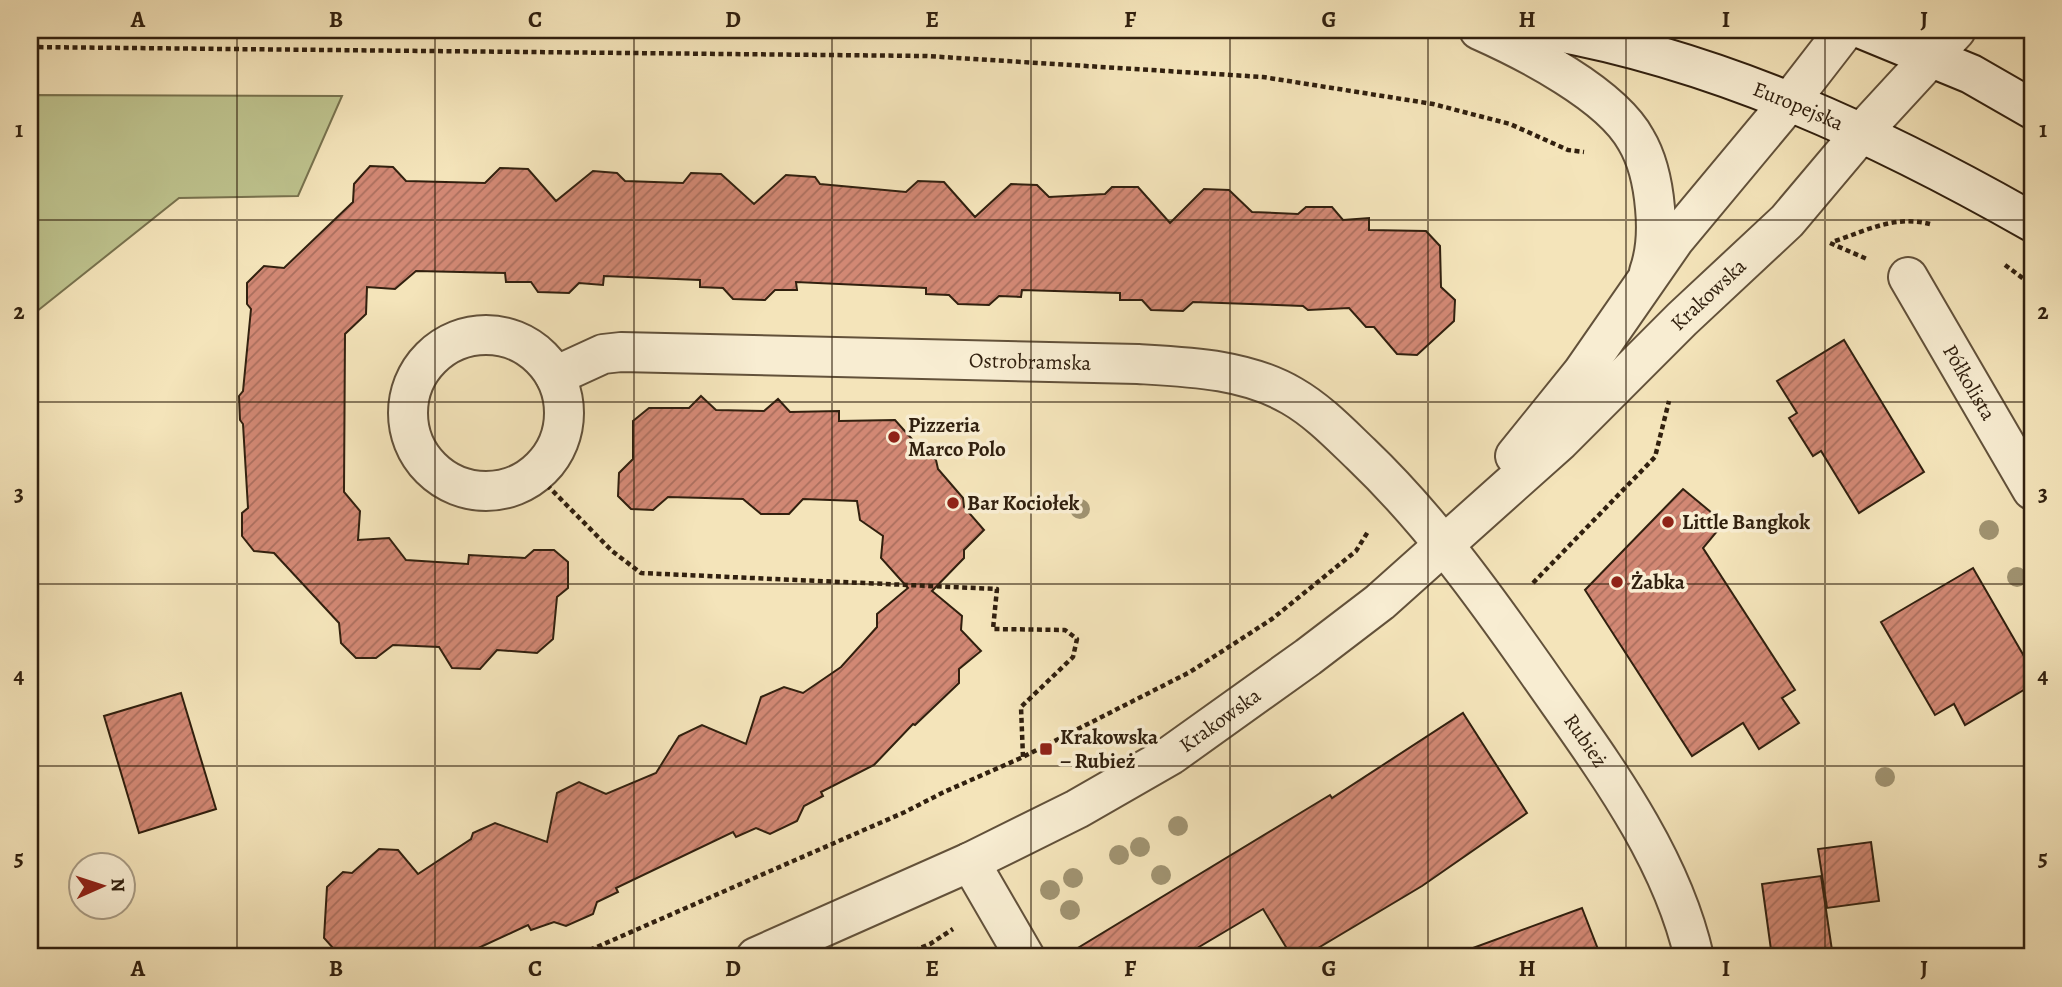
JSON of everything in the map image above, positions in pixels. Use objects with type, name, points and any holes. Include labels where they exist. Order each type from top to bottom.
[{"type":"street","points":[[1479,30],[1522,49],[1608,105],[1636,139],[1649,172],[1656,216],[1652,262],[1645,281]]},
{"type":"street","name":"Europejska","points":[[1548,30],[1687,64],[1790,101],[1943,172],[2032,222]]},
{"type":"street","name":"Krakowska","points":[[1444,543],[1582,373],[1675,239],[1790,101],[1845,30]]},
{"type":"street","points":[[1864,30],[1944,43],[1971,75],[2032,109]]},
{"type":"street","name":"Krakowska","points":[[756,957],[1044,827],[1171,755],[1380,602],[1560,441],[1682,319],[1787,221],[1861,132],[1944,43]]},
{"type":"street","name":"Półkolista","points":[[1908,277],[2032,490]]},
{"type":"street","points":[[472,336],[501,336],[529,347],[543,359],[555,376],[562,394],[563,423],[554,451],[535,473],[509,487],[489,491],[452,483],[435,472],[417,449],[410,431],[408,402],[418,374],[429,358],[454,342],[472,336]]},
{"type":"street","name":"Ostrobramska","points":[[555,376],[603,354],[635,351],[1138,364],[1211,370],[1240,376],[1291,395],[1336,430],[1444,543]]},
{"type":"street","name":"Rubież","points":[[1444,543],[1481,590],[1584,738],[1640,826],[1670,885],[1689,934],[1694,957]]},
{"type":"street","points":[[970,862],[1026,957]]},
{"type":"path","points":[[30,47],[926,56],[1263,77],[1433,104],[1510,124],[1568,150],[1604,155],[1616,152],[1636,139]]},
{"type":"path","points":[[1787,221],[1807,238],[1830,243],[1888,223],[1911,219],[1938,226]]},
{"type":"path","points":[[2003,264],[2032,285]]},
{"type":"path","points":[[535,473],[612,551],[641,573],[997,589],[993,629],[1065,630],[1077,639],[1073,657],[1021,708],[1023,757]]},
{"type":"path","points":[[575,957],[905,812],[1023,757],[1190,672],[1272,618],[1356,551],[1374,520],[1398,492]]},
{"type":"green space","points":[[30,95],[342,96],[298,196],[179,198],[31,316]]},
{"type":"building","points":[[370,166],[393,167],[406,181],[485,183],[500,168],[528,169],[556,201],[593,171],[617,173],[625,181],[683,183],[691,173],[721,174],[754,204],[786,175],[815,177],[820,184],[906,192],[918,181],[944,182],[975,217],[1011,184],[1037,185],[1049,197],[1105,194],[1112,187],[1138,187],[1170,223],[1204,189],[1229,190],[1252,212],[1298,214],[1306,207],[1332,207],[1343,220],[1369,218],[1369,230],[1426,231],[1440,246],[1441,287],[1455,300],[1454,321],[1417,355],[1397,354],[1374,327],[1366,327],[1349,308],[1308,310],[1303,306],[1193,302],[1183,311],[1151,310],[1142,300],[1120,300],[1120,293],[1022,290],[1021,297],[999,296],[989,305],[958,304],[949,295],[926,294],[926,288],[796,282],[797,290],[775,290],[765,300],[733,299],[723,288],[700,287],[700,280],[604,276],[603,285],[579,283],[569,293],[538,292],[531,282],[506,282],[505,273],[416,271],[395,289],[367,287],[366,314],[345,334],[344,492],[360,511],[358,540],[389,538],[406,560],[468,564],[469,555],[525,558],[534,550],[554,550],[568,562],[568,588],[557,597],[553,639],[537,653],[497,650],[480,669],[452,668],[439,647],[393,645],[376,658],[356,658],[341,643],[339,623],[274,553],[254,551],[242,536],[242,513],[248,508],[239,396],[243,391],[251,309],[247,304],[247,283],[264,266],[284,268],[353,202],[354,184]]},
{"type":"building","points":[[1844,340],[1924,472],[1859,513],[1821,451],[1813,456],[1789,418],[1797,413],[1777,381]]},
{"type":"building","points":[[701,396],[716,410],[764,411],[778,399],[790,412],[839,411],[839,421],[895,420],[919,447],[936,460],[938,469],[963,498],[964,507],[984,530],[964,550],[964,558],[932,591],[962,616],[961,630],[981,651],[959,669],[959,683],[913,724],[874,765],[821,792],[823,796],[804,806],[797,821],[770,834],[756,828],[736,837],[733,832],[616,888],[618,892],[597,902],[593,914],[566,926],[554,922],[531,930],[528,925],[459,957],[341,957],[324,938],[327,887],[343,872],[352,873],[379,849],[398,850],[418,874],[471,839],[473,833],[495,823],[547,842],[557,793],[579,782],[606,794],[656,773],[679,736],[702,725],[746,744],[761,697],[784,687],[803,693],[841,667],[877,627],[877,614],[908,588],[881,558],[883,536],[860,520],[857,501],[803,499],[789,514],[761,514],[743,499],[668,497],[653,510],[631,509],[618,496],[619,473],[633,459],[633,421],[649,408],[689,408]]},
{"type":"building","points":[[1683,489],[1724,523],[1703,548],[1795,690],[1782,698],[1799,723],[1759,749],[1743,723],[1692,756],[1585,590]]},
{"type":"building","points":[[1973,568],[2032,670],[2032,685],[1965,725],[1954,704],[1935,715],[1881,622]]},
{"type":"building","points":[[181,693],[216,809],[139,833],[104,716]]},
{"type":"building","points":[[1463,713],[1527,813],[1422,886],[1303,957],[1292,957],[1263,909],[1182,957],[1063,957],[1330,795],[1332,798]]},
{"type":"building","points":[[1871,842],[1879,901],[1827,908],[1818,849]]},
{"type":"building","points":[[1821,876],[1833,957],[1772,957],[1762,884]]},
{"type":"building","points":[[1582,908],[1601,957],[1462,957],[1462,952]]},
{"type":"place","name":"Pizzeria Marco Polo","points":[[894,437]]},
{"type":"place","name":"Bar Kociołek","points":[[953,503]]},
{"type":"place","name":"Little Bangkok","points":[[1668,522]]},
{"type":"place","name":"Żabka","points":[[1617,582]]},
{"type":"place","name":"Krakowska – Rubież","points":[[1046,749]]}]
